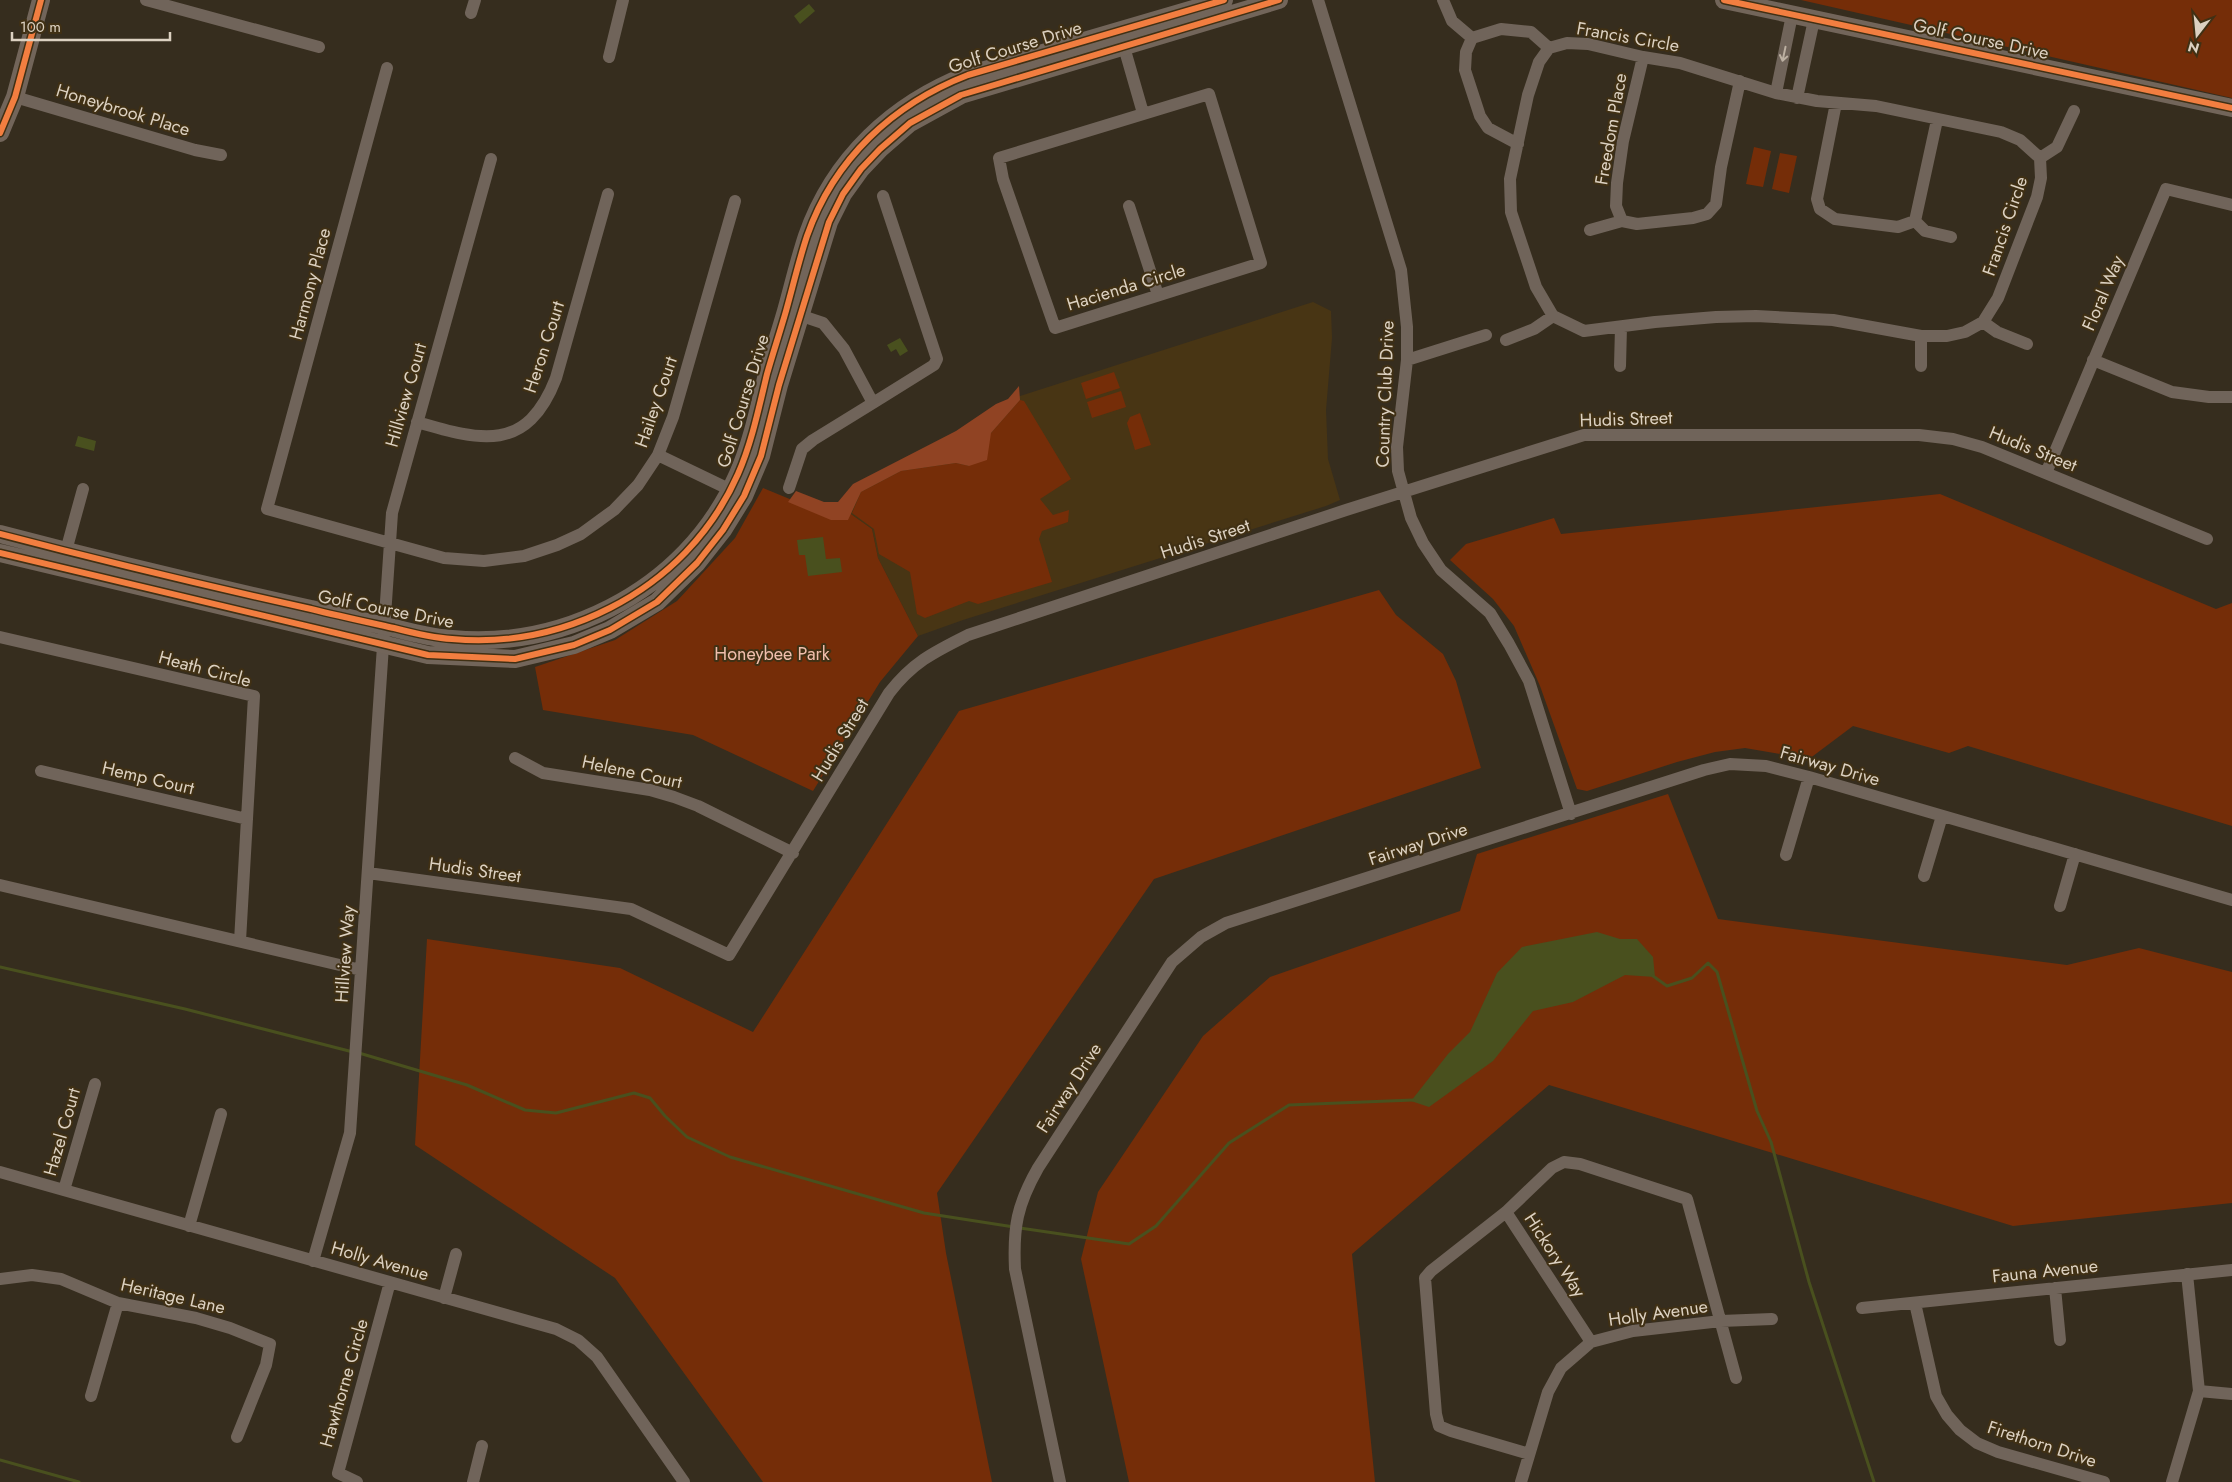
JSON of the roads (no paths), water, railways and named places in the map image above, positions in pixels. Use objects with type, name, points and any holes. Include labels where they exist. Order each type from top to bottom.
[{"type":"street","points":[[0,133],[15,97],[41,0]]},
{"type":"street","points":[[146,0],[319,46]]},
{"type":"street","points":[[471,13],[475,0]]},
{"type":"street","points":[[609,57],[623,0]]},
{"type":"street","name":"Golf Course Drive","points":[[0,553],[64,560],[452,640],[510,639],[558,630],[588,619],[636,595],[677,563],[737,493],[761,456],[779,385],[807,235],[834,181],[849,159],[878,129],[916,99],[944,84],[968,75],[1224,0]]},
{"type":"street","name":"Golf Course Drive","points":[[793,313],[829,222],[843,194],[861,169],[910,123],[961,95],[1279,0]]},
{"type":"street","name":"Country Club Drive","points":[[1318,0],[1401,270],[1407,327],[1407,360],[1397,447],[1398,471],[1411,518],[1427,550],[1441,570],[1490,612],[1529,681],[1570,814]]},
{"type":"street","points":[[1443,0],[1452,21],[1472,38]]},
{"type":"street","name":"Golf Course Drive","points":[[1724,0],[2232,108]]},
{"type":"street","points":[[1776,94],[1792,15]]},
{"type":"street","points":[[1797,98],[1814,20]]},
{"type":"street","points":[[1472,38],[1501,30],[1531,32],[1549,48],[1539,62],[1528,95],[1510,179],[1511,212],[1536,287],[1553,316],[1584,331],[1716,317],[1756,316],[1833,320],[1920,336],[1947,336],[1965,332],[1983,322],[1997,332],[2027,344]]},
{"type":"street","points":[[1472,38],[1466,52],[1465,70],[1480,116],[1488,128],[1518,144]]},
{"type":"street","name":"Francis Circle","points":[[1549,48],[1567,43],[1588,44],[1643,57],[1680,63],[1776,94],[1836,103],[1876,106],[2001,132],[2020,140],[2040,158],[2041,178],[2037,197],[1998,298],[1983,322]]},
{"type":"street","points":[[1124,47],[1143,113]]},
{"type":"street","name":"Freedom Place","points":[[1622,221],[1616,206],[1617,183],[1623,141],[1643,57]]},
{"type":"street","name":"Harmony Place","points":[[267,509],[387,68]]},
{"type":"street","points":[[1590,230],[1622,221],[1637,224],[1693,218],[1707,214],[1716,204],[1721,168],[1740,81]]},
{"type":"street","name":"Hacienda Circle","points":[[1209,94],[1261,263],[1055,328],[1003,179],[999,158],[1143,113],[1209,94]]},
{"type":"street","name":"Honeybrook Place","points":[[15,97],[195,150],[221,155]]},
{"type":"street","points":[[1836,103],[1817,199],[1820,208],[1835,219],[1898,227],[1915,221]]},
{"type":"street","points":[[2040,158],[2057,147],[2074,112]]},
{"type":"street","points":[[1915,221],[1937,120]]},
{"type":"street","name":"Hillview Court","points":[[383,645],[389,543],[396,498],[491,159]]},
{"type":"street","name":"Floral Way","points":[[2046,473],[2166,190],[2232,205]]},
{"type":"street","name":"Heron Court","points":[[417,422],[463,436],[484,438],[503,436],[515,430],[538,412],[548,399],[556,378],[608,194]]},
{"type":"street","points":[[789,488],[802,449],[813,440],[934,365],[937,359],[884,196]]},
{"type":"street","name":"Hailey Court","points":[[267,509],[444,558],[484,561],[524,556],[581,534],[614,510],[638,485],[658,455],[673,417],[734,200]]},
{"type":"street","points":[[1129,206],[1158,296]]},
{"type":"street","points":[[1915,221],[1926,231],[1951,237]]},
{"type":"street","points":[[793,313],[823,323],[844,349],[873,403]]},
{"type":"street","points":[[1506,340],[1534,329],[1553,316]]},
{"type":"street","points":[[1620,366],[1621,327]]},
{"type":"street","points":[[1407,360],[1486,335]]},
{"type":"street","points":[[1920,336],[1921,366]]},
{"type":"street","points":[[2093,360],[2172,392],[2232,398]]},
{"type":"street","name":"Hudis Street","points":[[368,873],[631,909],[729,955],[889,693],[901,677],[925,658],[968,635],[1403,492],[1584,435],[1919,435],[1952,439],[1982,447],[2207,539]]},
{"type":"street","points":[[658,455],[737,493]]},
{"type":"street","points":[[64,560],[82,489]]},
{"type":"street","name":"Golf Course Drive","points":[[0,534],[64,560],[383,645],[428,655],[515,659],[574,645],[610,630],[657,602],[697,563],[723,530],[737,493]]},
{"type":"street","name":"Heath Circle","points":[[0,637],[254,696],[240,941]]},
{"type":"street","name":"Hillview Way","points":[[313,1260],[350,1133],[383,645]]},
{"type":"street","name":"Helene Court","points":[[515,758],[543,772],[650,790],[674,797],[698,806],[793,853]]},
{"type":"street","name":"Fairway Drive","points":[[1060,1482],[1015,1269],[1014,1242],[1017,1216],[1024,1192],[1172,962],[1201,937],[1226,923],[1704,770],[1730,764],[1766,766],[1809,777],[2232,900]]},
{"type":"street","name":"Hemp Court","points":[[41,771],[246,819]]},
{"type":"street","points":[[1786,855],[1809,777]]},
{"type":"street","points":[[1924,876],[1942,816]]},
{"type":"street","points":[[2060,906],[2075,854]]},
{"type":"street","points":[[0,885],[361,970]]},
{"type":"street","name":"Hazel Court","points":[[64,1190],[94,1084]]},
{"type":"street","points":[[189,1226],[221,1114]]},
{"type":"street","points":[[1529,1454],[1439,1426],[1436,1414],[1425,1278],[1431,1271],[1506,1212],[1552,1168],[1564,1162],[1580,1164],[1687,1199],[1736,1378]]},
{"type":"street","name":"Holly Avenue","points":[[0,1172],[556,1329],[578,1340],[597,1357],[684,1482]]},
{"type":"street","name":"Hickory Way","points":[[1506,1212],[1590,1342]]},
{"type":"street","points":[[444,1298],[456,1254]]},
{"type":"street","name":"Fauna Avenue","points":[[1862,1308],[2232,1270]]},
{"type":"street","points":[[2172,1482],[2199,1391],[2187,1274]]},
{"type":"street","name":"Heritage Lane","points":[[0,1279],[32,1275],[61,1279],[118,1303],[196,1318],[230,1328],[270,1344],[266,1365],[237,1438]]},
{"type":"street","name":"Hawthorne Circle","points":[[357,1482],[338,1473],[390,1282]]},
{"type":"street","points":[[2055,1288],[2060,1340]]},
{"type":"street","points":[[91,1396],[118,1303]]},
{"type":"street","name":"Firethorn Drive","points":[[1915,1303],[1936,1396],[1947,1415],[1960,1430],[1977,1443],[1998,1452],[2104,1482]]},
{"type":"street","name":"Holly Avenue","points":[[1521,1482],[1548,1392],[1561,1368],[1590,1342],[1633,1331],[1721,1321],[1772,1319]]},
{"type":"street","points":[[2199,1391],[2232,1394]]},
{"type":"street","points":[[473,1482],[482,1446]]},
{"type":"waterway","points":[[1653,976],[1667,986],[1692,978],[1708,963],[1717,972],[1757,1111],[1771,1142],[1809,1282],[1874,1482]]},
{"type":"waterway","points":[[0,967],[185,1009],[353,1052]]},
{"type":"waterway","points":[[359,1053],[467,1085],[525,1110],[556,1113],[634,1093],[650,1098],[665,1116],[687,1137],[730,1157],[924,1213],[1014,1227]]},
{"type":"waterway","points":[[1020,1228],[1129,1244],[1156,1226],[1229,1143],[1289,1105],[1413,1100]]},
{"type":"waterway","points":[[0,1460],[79,1482]]},
{"type":"park label","name":"Honeybee Park","points":[[772,654]]}]
